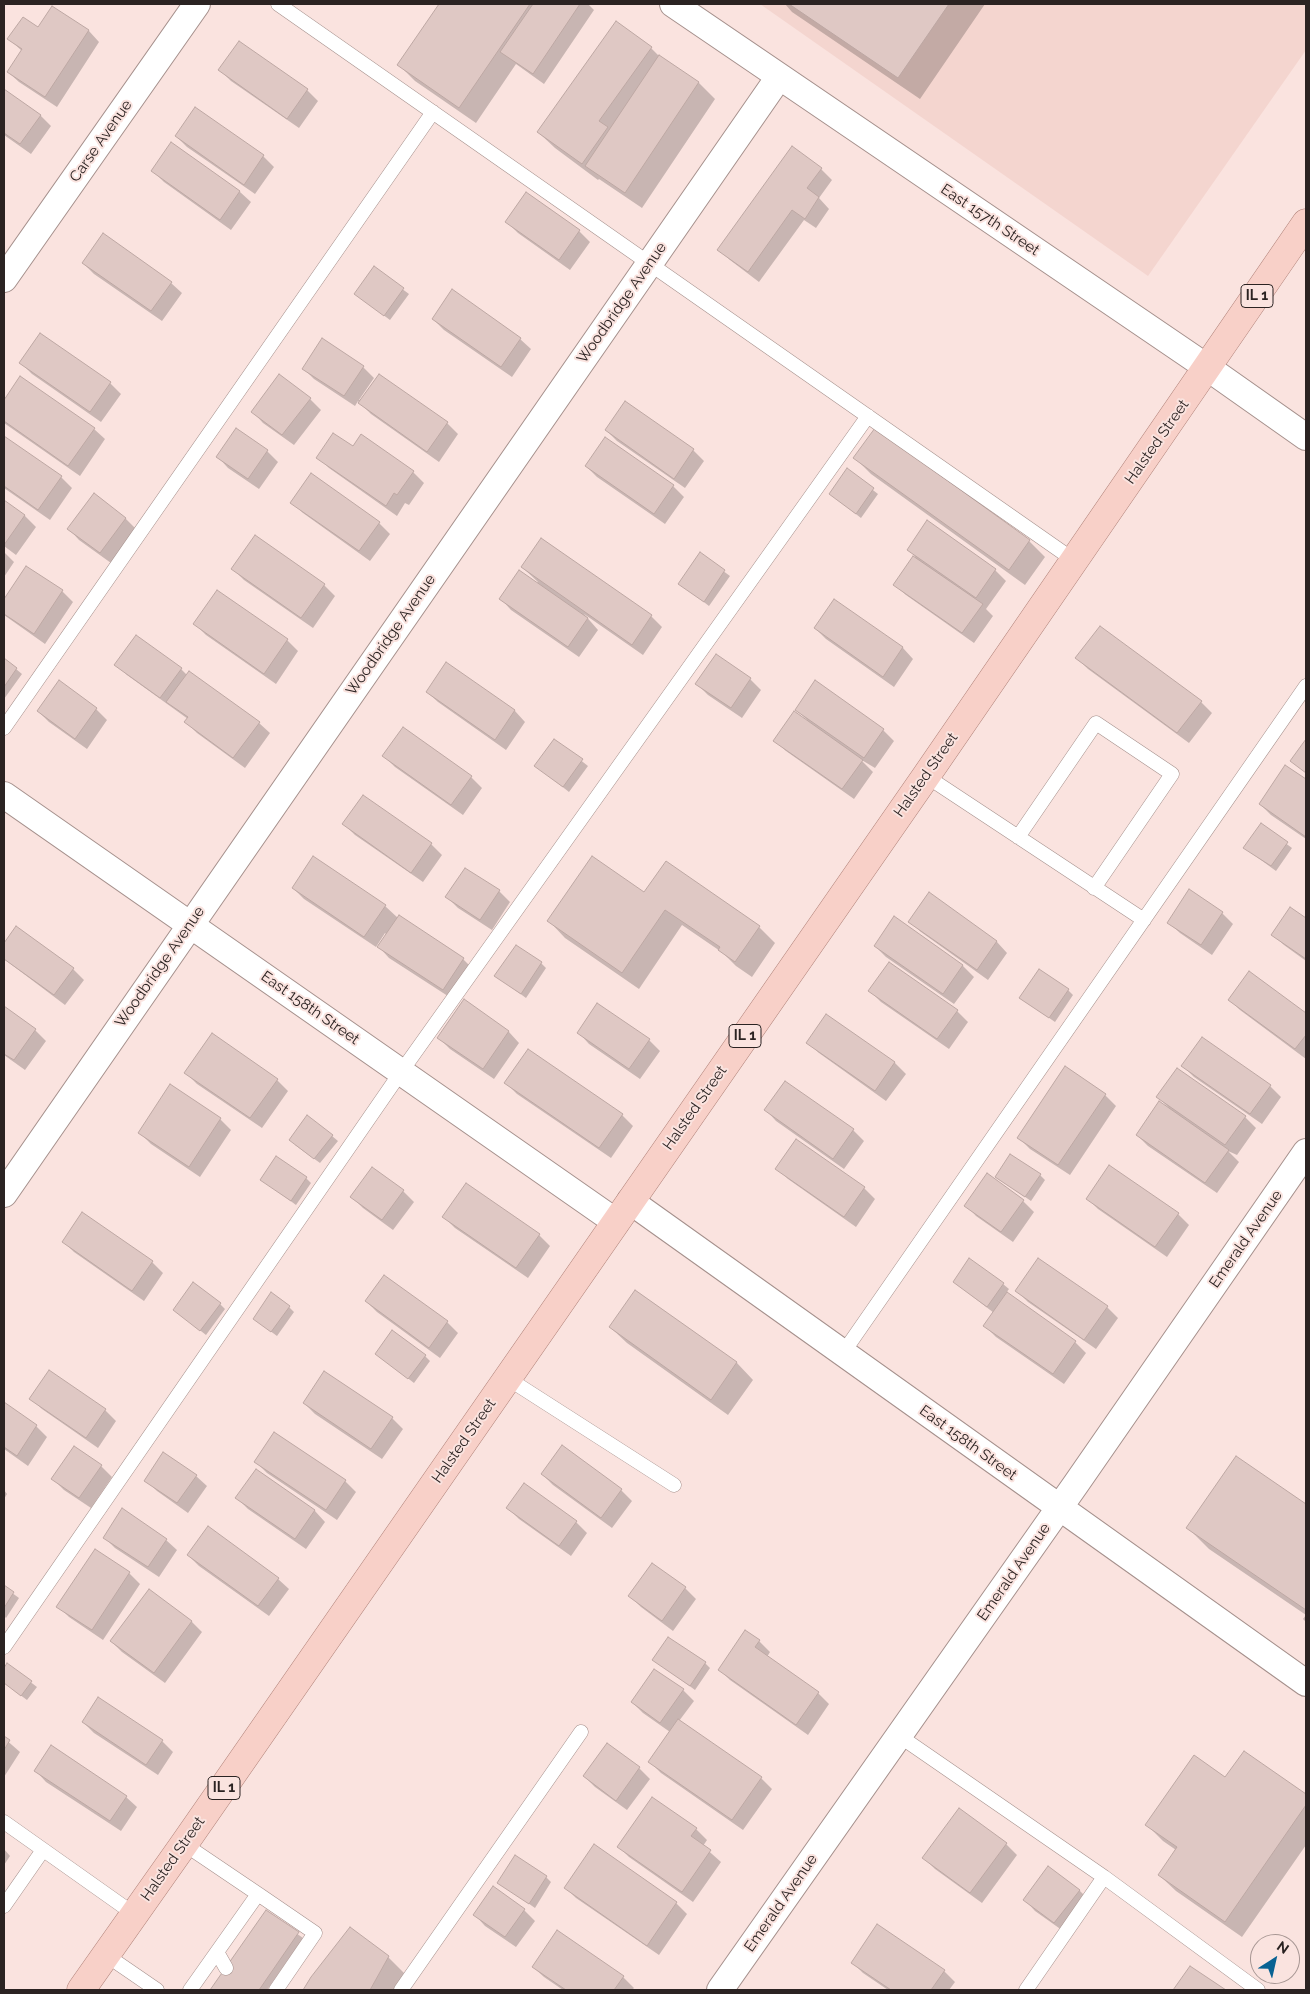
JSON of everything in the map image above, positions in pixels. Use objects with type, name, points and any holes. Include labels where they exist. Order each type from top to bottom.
[{"type":"main road","name":"Halsted Street","points":[[81,1990],[926,776],[1306,224]]},
{"type":"street","name":"Carse Avenue","points":[[4,279],[198,4]]},
{"type":"street","name":"East 157th Street","points":[[673,4],[1208,368],[1306,437]]},
{"type":"street","name":"Woodbridge Avenue","points":[[4,1194],[779,76]]},
{"type":"street","name":"East 158th Street","points":[[4,795],[401,1072],[843,1353],[1306,1683]]},
{"type":"street","name":"Emerald Avenue","points":[[720,1990],[898,1735],[1060,1508],[1306,1152]]},
{"type":"lane","points":[[278,4],[1075,561]]},
{"type":"lane","points":[[4,728],[433,112]]},
{"type":"lane","points":[[4,1647],[401,1072],[868,416]]},
{"type":"lane","points":[[843,1353],[1306,686]]},
{"type":"lane","points":[[1018,837],[1096,723],[1172,774],[1094,888]]},
{"type":"lane","points":[[926,776],[1144,920]]},
{"type":"lane","points":[[508,1378],[674,1486]]},
{"type":"lane","points":[[401,1990],[581,1732]]},
{"type":"lane","points":[[898,1735],[1104,1877],[1258,1990]]},
{"type":"lane","points":[[4,1822],[134,1914]]},
{"type":"lane","points":[[184,1844],[315,1933],[277,1989],[270,1975]]},
{"type":"lane","points":[[4,1906],[43,1850]]},
{"type":"lane","points":[[1026,1990],[1104,1877]]},
{"type":"lane","points":[[258,1894],[268,1912]]},
{"type":"lane","points":[[196,1988],[217,1952],[258,1894]]},
{"type":"lane","points":[[240,1919],[247,1933]]},
{"type":"lane","points":[[288,1949],[295,1963]]},
{"type":"lane","points":[[217,1952],[226,1968]]},
{"type":"lane","points":[[106,1955],[157,1990]]},
{"type":"shaded area","points":[[760,4],[1306,4],[1306,50],[1148,276]]},
{"type":"building","points":[[439,4],[530,4],[459,108],[397,65]]},
{"type":"building","points":[[533,4],[580,4],[533,74],[500,52]]},
{"type":"building","points":[[789,4],[949,4],[898,78]]},
{"type":"building","points":[[52,6],[89,30],[45,97],[7,72],[22,49],[7,39],[23,17],[38,27]]},
{"type":"building","points":[[616,21],[652,47],[599,121],[608,127],[582,164],[537,132]]},
{"type":"building","points":[[239,41],[308,89],[287,119],[218,70]]},
{"type":"building","points":[[659,55],[699,82],[625,193],[585,166]]},
{"type":"building","points":[[4,89],[41,115],[20,144],[4,133]]},
{"type":"building","points":[[195,107],[264,155],[244,185],[175,136]]},
{"type":"building","points":[[171,142],[240,191],[220,220],[151,171]]},
{"type":"building","points":[[792,146],[822,168],[807,188],[819,197],[805,219],[792,210],[748,272],[717,250]]},
{"type":"building","points":[[526,192],[580,230],[559,260],[505,222]]},
{"type":"building","points":[[103,233],[172,282],[151,311],[82,263]]},
{"type":"building","points":[[374,266],[404,288],[384,316],[354,294]]},
{"type":"building","points":[[452,289],[521,338],[501,367],[432,319]]},
{"type":"building","points":[[40,333],[111,382],[90,412],[19,363]]},
{"type":"building","points":[[322,338],[364,366],[344,396],[302,369]]},
{"type":"building","points":[[279,374],[311,398],[282,435],[251,412]]},
{"type":"building","points":[[379,374],[448,422],[427,452],[358,403]]},
{"type":"building","points":[[20,376],[95,428],[68,466],[4,421],[4,400]]},
{"type":"building","points":[[625,401],[694,449],[674,479],[605,430]]},
{"type":"building","points":[[236,428],[268,450],[248,479],[216,457]]},
{"type":"building","points":[[875,428],[1030,540],[1009,570],[853,458]]},
{"type":"building","points":[[333,433],[353,446],[361,434],[414,471],[397,495],[394,493],[386,506],[316,458]]},
{"type":"building","points":[[4,436],[62,476],[38,510],[4,486]]},
{"type":"building","points":[[605,437],[674,485],[654,514],[585,466]]},
{"type":"building","points":[[847,468],[874,488],[856,514],[829,494]]},
{"type":"building","points":[[311,473],[380,522],[359,551],[290,503]]},
{"type":"building","points":[[94,493],[126,518],[100,553],[67,529]]},
{"type":"building","points":[[4,500],[25,515],[4,545]]},
{"type":"building","points":[[927,520],[996,569],[976,598],[907,550]]},
{"type":"building","points":[[255,535],[325,584],[301,618],[231,569]]},
{"type":"building","points":[[541,538],[652,615],[632,645],[521,567]]},
{"type":"building","points":[[700,552],[725,570],[704,602],[678,584]]},
{"type":"building","points":[[913,556],[983,604],[962,633],[893,585]]},
{"type":"building","points":[[26,566],[63,590],[34,634],[4,614],[4,599]]},
{"type":"building","points":[[519,570],[588,618],[568,647],[499,599]]},
{"type":"building","points":[[217,590],[288,639],[264,674],[193,624]]},
{"type":"building","points":[[834,599],[903,647],[883,677],[814,628]]},
{"type":"building","points":[[1100,626],[1202,701],[1177,733],[1075,658]]},
{"type":"building","points":[[136,635],[182,668],[160,698],[114,665]]},
{"type":"building","points":[[716,654],[751,678],[731,708],[695,684]]},
{"type":"building","points":[[4,658],[17,668],[4,687]]},
{"type":"building","points":[[446,662],[515,710],[495,740],[426,692]]},
{"type":"building","points":[[189,671],[260,722],[233,758],[184,722],[188,717],[166,702]]},
{"type":"building","points":[[59,680],[97,708],[75,739],[37,711]]},
{"type":"building","points":[[815,680],[884,729],[864,758],[795,710]]},
{"type":"building","points":[[794,711],[863,760],[842,789],[773,741]]},
{"type":"building","points":[[403,727],[472,776],[451,805],[382,756]]},
{"type":"building","points":[[554,739],[583,759],[563,787],[534,766]]},
{"type":"building","points":[[1306,739],[1306,773],[1290,761]]},
{"type":"building","points":[[1285,765],[1306,779],[1306,837],[1259,804]]},
{"type":"building","points":[[363,795],[432,843],[411,873],[342,824]]},
{"type":"building","points":[[1261,823],[1288,842],[1271,866],[1243,848]]},
{"type":"building","points":[[313,856],[386,905],[364,937],[292,888]]},
{"type":"building","points":[[592,856],[644,892],[666,861],[760,926],[735,962],[718,950],[720,947],[665,910],[622,973],[547,921]]},
{"type":"building","points":[[465,868],[500,890],[480,920],[445,897]]},
{"type":"building","points":[[1189,889],[1223,912],[1201,945],[1167,923]]},
{"type":"building","points":[[929,892],[997,941],[977,970],[908,922]]},
{"type":"building","points":[[1290,907],[1306,918],[1306,959],[1271,935]]},
{"type":"building","points":[[399,915],[464,958],[443,990],[377,947]]},
{"type":"building","points":[[894,916],[963,965],[943,994],[874,946]]},
{"type":"building","points":[[16,926],[74,968],[54,995],[4,959],[4,943]]},
{"type":"building","points":[[516,945],[542,962],[521,994],[494,976]]},
{"type":"building","points":[[889,962],[958,1010],[937,1039],[868,991]]},
{"type":"building","points":[[1039,969],[1069,989],[1049,1018],[1019,998]]},
{"type":"building","points":[[1249,971],[1306,1013],[1306,1035],[1295,1049],[1228,1000]]},
{"type":"building","points":[[464,999],[509,1031],[483,1069],[437,1038]]},
{"type":"building","points":[[597,1003],[650,1039],[629,1069],[577,1033]]},
{"type":"building","points":[[4,1006],[36,1029],[14,1060],[4,1054]]},
{"type":"building","points":[[826,1014],[895,1062],[875,1091],[806,1043]]},
{"type":"building","points":[[212,1033],[278,1079],[250,1118],[184,1073]]},
{"type":"building","points":[[1202,1037],[1271,1085],[1250,1114],[1181,1066]]},
{"type":"building","points":[[528,1049],[623,1114],[599,1148],[504,1083]]},
{"type":"building","points":[[1065,1066],[1106,1094],[1058,1165],[1017,1138]]},
{"type":"building","points":[[1177,1068],[1246,1116],[1225,1145],[1156,1097]]},
{"type":"building","points":[[785,1081],[854,1129],[833,1159],[764,1110]]},
{"type":"building","points":[[170,1084],[221,1118],[189,1167],[138,1133]]},
{"type":"building","points":[[1159,1101],[1229,1150],[1205,1183],[1136,1135]]},
{"type":"building","points":[[307,1115],[333,1135],[314,1159],[289,1140]]},
{"type":"building","points":[[796,1139],[865,1187],[844,1217],[775,1169]]},
{"type":"building","points":[[1010,1154],[1041,1174],[1025,1197],[995,1177]]},
{"type":"building","points":[[276,1156],[307,1177],[291,1201],[260,1180]]},
{"type":"building","points":[[1109,1165],[1179,1213],[1155,1247],[1086,1199]]},
{"type":"building","points":[[372,1167],[404,1190],[382,1220],[350,1197]]},
{"type":"building","points":[[987,1173],[1024,1200],[1001,1232],[964,1206]]},
{"type":"building","points":[[466,1183],[540,1234],[516,1268],[442,1217]]},
{"type":"building","points":[[82,1212],[153,1261],[132,1291],[62,1242]]},
{"type":"building","points":[[969,1258],[1004,1283],[987,1307],[953,1282]]},
{"type":"building","points":[[1038,1258],[1108,1306],[1084,1340],[1015,1291]]},
{"type":"building","points":[[384,1275],[448,1321],[429,1348],[365,1301]]},
{"type":"building","points":[[193,1282],[221,1303],[200,1331],[173,1310]]},
{"type":"building","points":[[635,1290],[737,1362],[711,1400],[609,1327]]},
{"type":"building","points":[[271,1292],[290,1306],[271,1332],[253,1319]]},
{"type":"building","points":[[1007,1292],[1076,1341],[1053,1374],[983,1326]]},
{"type":"building","points":[[392,1330],[426,1355],[408,1379],[375,1354]]},
{"type":"building","points":[[49,1370],[106,1409],[86,1438],[29,1399]]},
{"type":"building","points":[[324,1371],[393,1417],[371,1449],[303,1403]]},
{"type":"building","points":[[4,1402],[37,1425],[17,1456],[4,1447]]},
{"type":"building","points":[[274,1432],[346,1480],[326,1510],[254,1462]]},
{"type":"building","points":[[562,1445],[622,1489],[601,1518],[541,1474]]},
{"type":"building","points":[[74,1446],[102,1465],[79,1498],[51,1479]]},
{"type":"building","points":[[163,1452],[197,1475],[177,1503],[144,1481]]},
{"type":"building","points":[[1236,1456],[1306,1504],[1306,1610],[1186,1528]]},
{"type":"building","points":[[256,1469],[315,1510],[295,1539],[235,1498]]},
{"type":"building","points":[[524,1483],[577,1521],[559,1546],[506,1508]]},
{"type":"building","points":[[122,1508],[167,1539],[148,1567],[103,1538]]},
{"type":"building","points":[[208,1526],[279,1578],[258,1606],[187,1555]]},
{"type":"building","points":[[95,1549],[130,1572],[92,1630],[56,1607]]},
{"type":"building","points":[[652,1563],[686,1587],[662,1621],[628,1596]]},
{"type":"building","points":[[4,1585],[14,1592],[4,1608]]},
{"type":"building","points":[[149,1589],[192,1621],[154,1673],[110,1641]]},
{"type":"building","points":[[745,1630],[760,1640],[755,1647],[819,1692],[796,1725],[718,1670]]},
{"type":"building","points":[[668,1637],[706,1662],[690,1686],[652,1660]]},
{"type":"building","points":[[7,1663],[32,1681],[21,1696],[4,1683],[4,1668]]},
{"type":"building","points":[[654,1669],[684,1689],[660,1723],[631,1702]]},
{"type":"building","points":[[98,1697],[163,1740],[146,1765],[82,1722]]},
{"type":"building","points":[[678,1719],[762,1777],[732,1820],[648,1762]]},
{"type":"building","points":[[4,1736],[10,1740],[4,1750]]},
{"type":"building","points":[[607,1743],[640,1767],[616,1801],[583,1776]]},
{"type":"building","points":[[51,1745],[127,1796],[110,1821],[34,1771]]},
{"type":"building","points":[[1244,1751],[1306,1794],[1306,1805],[1225,1922],[1158,1875],[1177,1847],[1145,1825],[1194,1755],[1225,1777]]},
{"type":"building","points":[[652,1797],[697,1828],[691,1836],[711,1850],[682,1892],[617,1847]]},
{"type":"building","points":[[959,1808],[1007,1843],[970,1893],[922,1858]]},
{"type":"building","points":[[594,1844],[677,1902],[647,1946],[564,1888]]},
{"type":"building","points":[[515,1855],[547,1876],[529,1904],[497,1883]]},
{"type":"building","points":[[1048,1866],[1080,1890],[1054,1923],[1023,1900]]},
{"type":"building","points":[[493,1886],[525,1909],[505,1937],[473,1915]]},
{"type":"building","points":[[266,1910],[299,1932],[259,1990],[210,1990]]},
{"type":"building","points":[[877,1924],[945,1970],[931,1990],[891,1990],[851,1963]]},
{"type":"building","points":[[350,1927],[389,1956],[370,1990],[303,1990],[311,1977]]},
{"type":"building","points":[[557,1930],[624,1976],[614,1990],[566,1990],[532,1967]]},
{"type":"building","points":[[1190,1966],[1226,1990],[1173,1990]]}]
